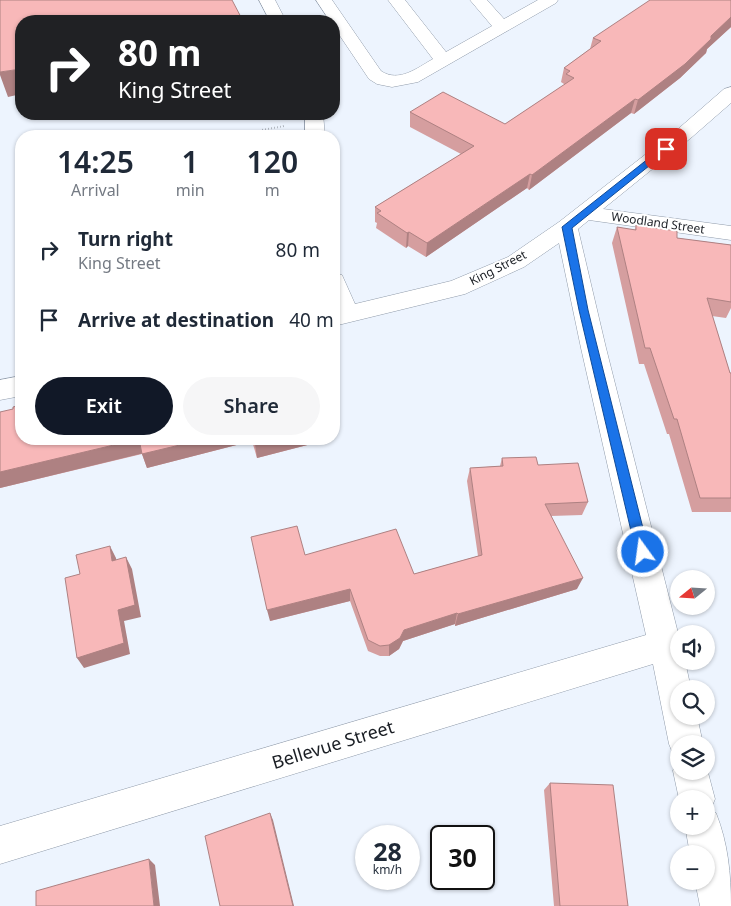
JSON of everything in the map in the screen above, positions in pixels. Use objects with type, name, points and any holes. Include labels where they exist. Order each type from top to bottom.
[{"type":"street","points":[[267,0],[275,15]]},
{"type":"street","points":[[324,0],[334,15]]},
{"type":"street","points":[[396,0],[444,60]]},
{"type":"street","points":[[478,0],[502,27]]},
{"type":"street","points":[[340,24],[375,75],[383,82],[396,82],[412,78],[550,0]]},
{"type":"street","name":"King Street","points":[[340,316],[457,288],[516,262],[576,220],[678,140],[731,92]]},
{"type":"street","points":[[576,220],[584,310],[673,680]]},
{"type":"street","name":"Woodland Street","points":[[576,220],[731,233]]},
{"type":"street","points":[[0,390],[15,387]]},
{"type":"street","name":"Bellevue Street","points":[[0,845],[665,645]]},
{"type":"street","points":[[705,835],[719,906]]},
{"type":"path","points":[[262,130],[287,126]]},
{"type":"building","points":[[0,0],[232,0],[240,15],[15,15],[15,70],[0,72]]},
{"type":"building","points":[[650,0],[731,0],[731,17],[685,64],[638,100],[635,99],[532,175],[530,174],[427,243],[409,232],[407,233],[377,213],[381,211],[375,207],[474,146],[410,112],[443,92],[505,124],[574,78],[566,74],[570,71],[564,68],[601,41],[593,38]]},
{"type":"building","points":[[636,225],[677,231],[677,238],[731,245],[731,302],[707,298],[731,373],[731,498],[700,498],[677,419],[674,419],[650,348],[645,348],[617,227],[636,230]]},
{"type":"building","points":[[15,406],[15,445],[114,445],[0,472],[0,412],[13,409]]},
{"type":"building","points":[[140,445],[180,445],[142,454]]},
{"type":"building","points":[[536,457],[538,465],[578,463],[588,502],[545,504],[583,578],[457,613],[404,630],[400,638],[389,645],[380,646],[368,640],[350,589],[267,610],[251,537],[297,526],[305,555],[396,529],[414,574],[482,555],[470,468],[503,466],[502,458]]},
{"type":"building","points":[[110,546],[112,561],[126,557],[135,605],[118,610],[124,643],[77,658],[65,578],[80,574],[76,555]]},
{"type":"building","points":[[550,783],[613,785],[628,906],[560,906]]},
{"type":"building","points":[[270,813],[293,906],[220,906],[205,836]]},
{"type":"building","points":[[149,859],[154,906],[36,906],[36,891]]},
{"type":"route","points":[[643,552],[584,310],[567,227],[666,149]]}]
